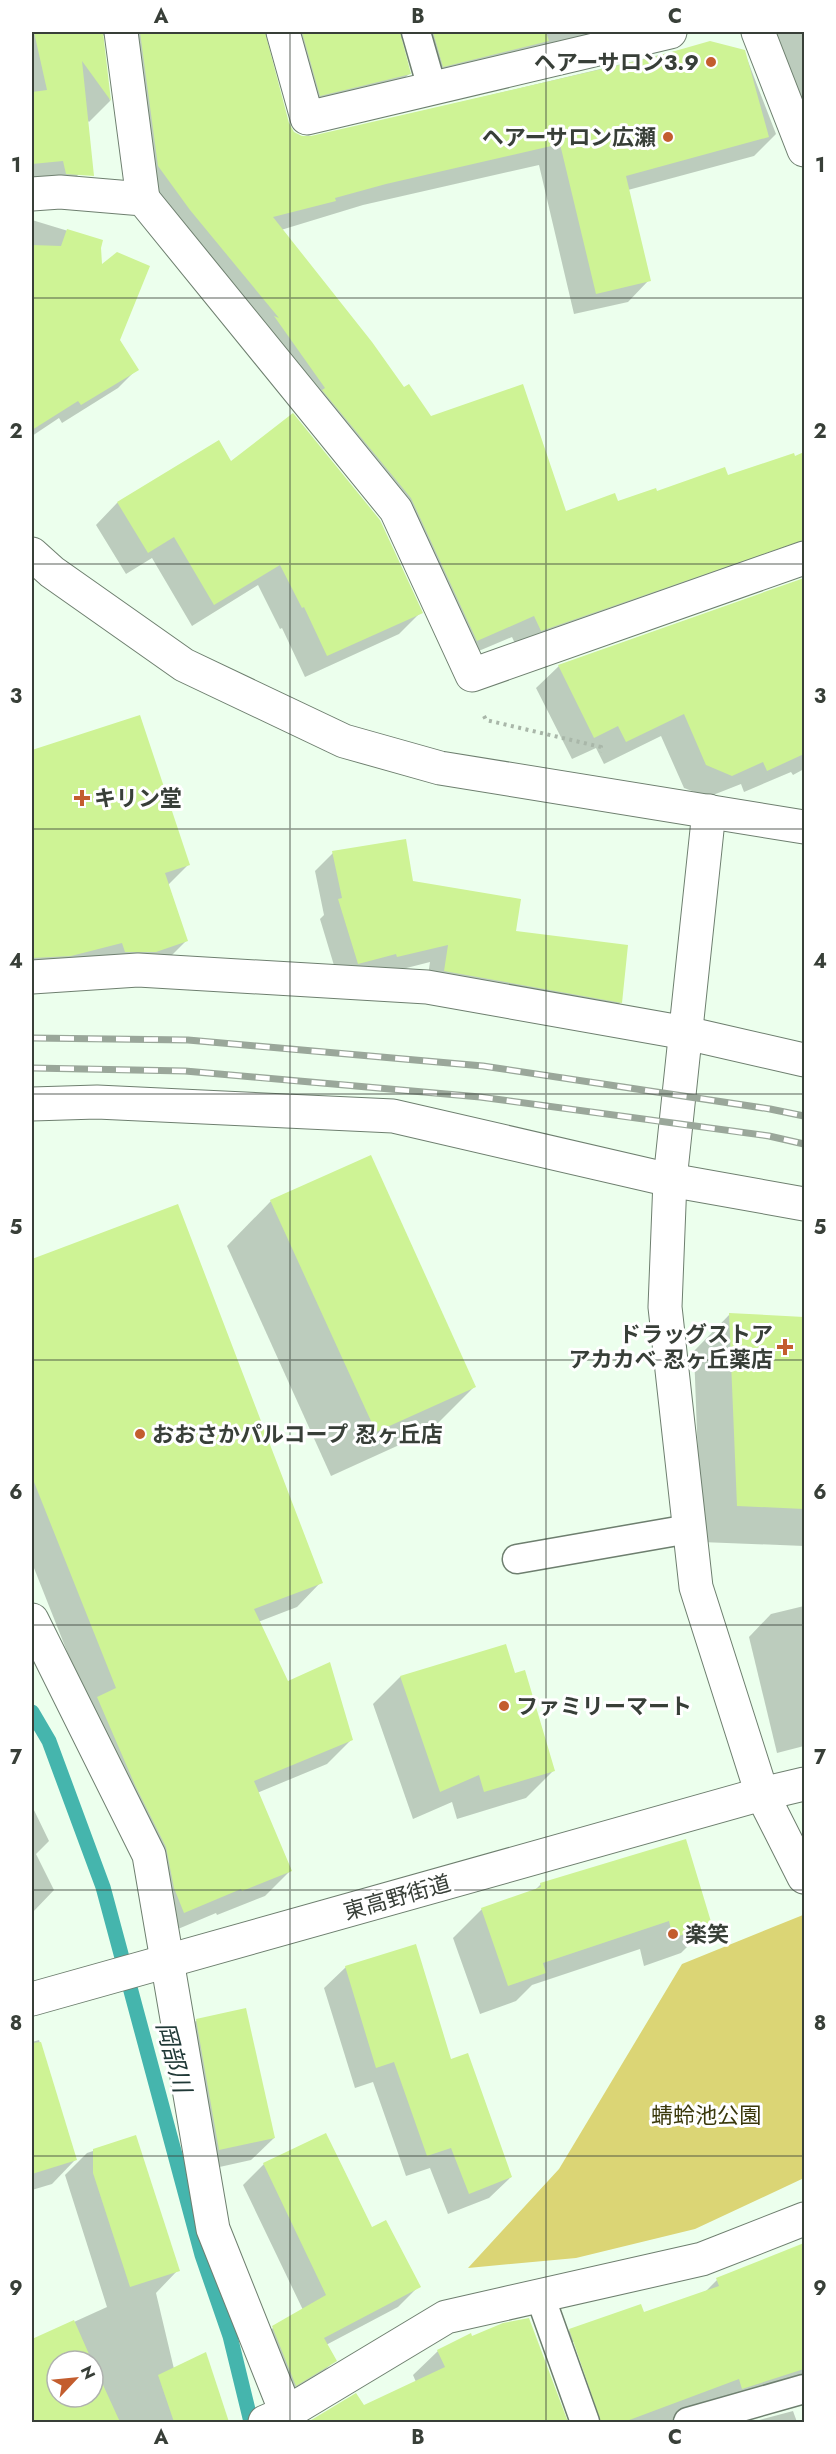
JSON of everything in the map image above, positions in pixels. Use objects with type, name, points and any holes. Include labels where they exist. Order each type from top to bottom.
[{"type":"street","points":[[121,32],[143,199],[396,510],[472,675],[804,558]]},
{"type":"street","points":[[283,32],[307,118],[670,32]]},
{"type":"street","points":[[758,32],[796,104],[804,150]]},
{"type":"street","points":[[32,194],[60,192],[143,199]]},
{"type":"street","points":[[32,554],[52,572],[184,665],[344,741],[440,768],[804,827]]},
{"type":"street","points":[[709,811],[670,1180],[665,1307],[696,1587],[762,1794],[804,1877]]},
{"type":"street","points":[[32,976],[138,970],[427,987],[686,1033],[804,1060]]},
{"type":"street","points":[[32,1104],[97,1102],[393,1116],[670,1180],[804,1204]]},
{"type":"street","points":[[32,1620],[149,1856],[157,1964],[213,2229],[278,2420],[446,2317],[702,2259],[804,2219]]},
{"type":"street","name":"東高野街道","points":[[32,2000],[804,1784]]},
{"type":"lane","points":[[417,32],[432,88]]},
{"type":"lane","points":[[517,1559],[689,1529]]},
{"type":"lane","points":[[540,2296],[585,2422]]},
{"type":"lane","points":[[688,2422],[804,2390]]},
{"type":"path","points":[[472,675],[486,720],[601,747],[595,792]]},
{"type":"green space","name":"蜻蛉池公園","points":[[803,1915],[804,2178],[695,2229],[576,2258],[468,2268],[559,2169],[682,1964]]},
{"type":"building","points":[[34,32],[103,32],[111,101],[82,61],[94,176],[66,174],[63,161],[32,164],[32,92],[47,90]]},
{"type":"building","points":[[140,32],[265,32],[289,123],[294,132],[302,136],[311,136],[654,57],[710,41],[745,50],[769,137],[626,176],[651,281],[596,294],[560,144],[386,184],[335,198],[336,201],[273,217],[372,342],[404,387],[409,384],[431,416],[523,384],[566,511],[615,493],[618,501],[656,488],[657,491],[725,467],[728,475],[794,453],[795,456],[804,452],[804,540],[541,631],[534,616],[477,641],[411,498],[322,390],[325,388],[274,316],[279,318],[190,210],[158,166]]},
{"type":"building","points":[[302,32],[400,32],[411,74],[320,96]]},
{"type":"building","points":[[433,32],[546,32],[549,41],[443,67]]},
{"type":"building","points":[[67,229],[103,240],[102,264],[117,252],[150,266],[120,340],[139,370],[81,405],[78,401],[32,430],[32,245],[61,246]]},
{"type":"building","points":[[293,413],[380,520],[423,613],[327,656],[304,607],[302,608],[280,565],[214,605],[174,537],[148,553],[117,502],[219,440],[231,461]]},
{"type":"building","points":[[804,578],[804,754],[767,771],[763,762],[732,776],[706,765],[684,714],[626,742],[618,726],[594,738],[558,665]]},
{"type":"building","points":[[140,715],[190,865],[165,873],[188,941],[156,952],[125,952],[122,943],[71,956],[32,958],[32,750]]},
{"type":"building","points":[[406,839],[413,881],[521,899],[516,931],[628,945],[622,1003],[444,971],[448,945],[397,957],[396,954],[358,964],[338,899],[342,898],[332,851]]},
{"type":"building","points":[[371,1155],[476,1387],[376,1432],[270,1200]]},
{"type":"building","points":[[178,1204],[323,1583],[254,1609],[288,1681],[330,1662],[353,1740],[254,1781],[292,1871],[184,1913],[174,1888],[166,1847],[135,1785],[97,1697],[116,1688],[32,1477],[32,1259]]},
{"type":"building","points":[[729,1313],[804,1317],[804,1509],[737,1506]]},
{"type":"building","points":[[506,1644],[515,1673],[525,1670],[555,1771],[484,1792],[479,1775],[440,1792],[400,1676]]},
{"type":"building","points":[[686,1839],[712,1925],[673,1938],[669,1921],[543,1963],[546,1973],[508,1986],[481,1908],[541,1887],[540,1883]]},
{"type":"building","points":[[416,1944],[451,2059],[468,2053],[512,2177],[469,2194],[451,2148],[427,2156],[394,2062],[376,2068],[345,1966]]},
{"type":"building","points":[[246,2008],[275,2138],[219,2150],[196,2019]]},
{"type":"building","points":[[41,2042],[77,2160],[32,2174],[32,2043]]},
{"type":"building","points":[[326,2133],[372,2227],[386,2220],[421,2287],[324,2338],[337,2361],[296,2386],[272,2326],[326,2295],[263,2163]]},
{"type":"building","points":[[136,2135],[180,2271],[130,2287],[93,2173],[93,2149]]},
{"type":"building","points":[[804,2243],[804,2369],[742,2389],[739,2379],[624,2422],[601,2422],[569,2329],[641,2304],[644,2312],[719,2286],[716,2278]]},
{"type":"building","points":[[529,2318],[568,2422],[308,2422],[356,2393],[364,2405],[445,2367],[437,2350],[471,2333],[472,2336],[503,2323]]},
{"type":"building","points":[[74,2320],[87,2349],[45,2349],[45,2409],[105,2409],[105,2389],[120,2422],[32,2422],[32,2339]]},
{"type":"building","points":[[206,2352],[229,2422],[174,2422],[158,2375]]},
{"type":"waterway","name":"岡部川","points":[[32,1712],[49,1741],[103,1887],[202,2255],[230,2336],[251,2422]]},
{"type":"railway","points":[[32,1038],[188,1040],[483,1066],[804,1116]]},
{"type":"railway","points":[[32,1068],[185,1071],[480,1097],[769,1136],[804,1144]]},
{"type":"place","name":"ヘアーサロン3.9","points":[[711,62]]},
{"type":"place","name":"ヘアーサロン広瀬","points":[[668,137]]},
{"type":"place","name":"キリン堂","points":[[82,798]]},
{"type":"place","name":"ドラッグストア アカカベ 忍ヶ丘薬店","points":[[785,1347]]},
{"type":"place","name":"おおさかパルコープ 忍ヶ丘店","points":[[140,1434]]},
{"type":"place","name":"ファミリーマート","points":[[504,1706]]},
{"type":"place","name":"楽笑","points":[[673,1934]]}]
